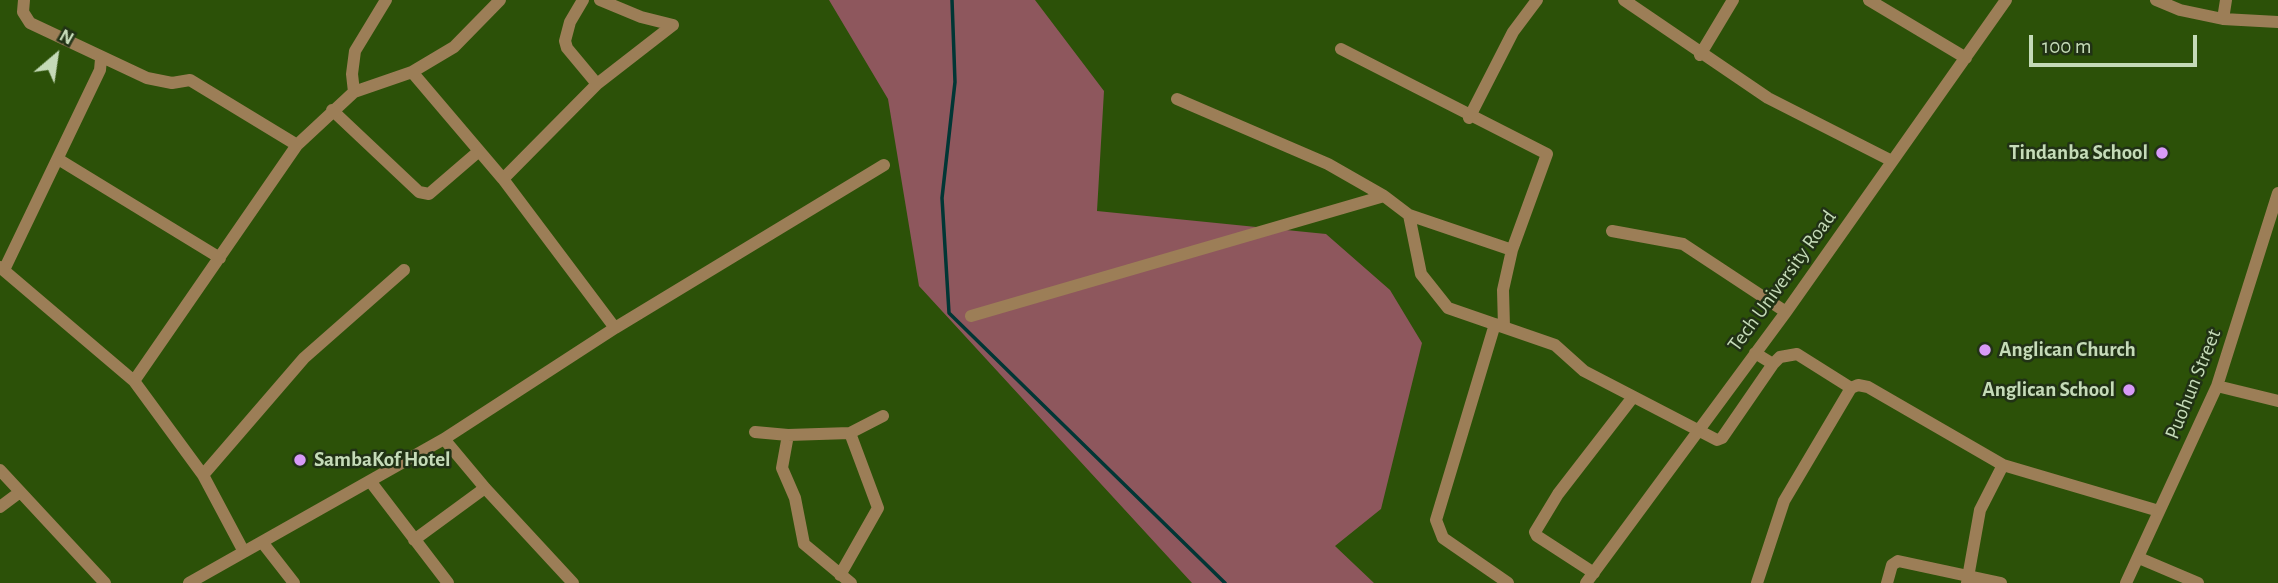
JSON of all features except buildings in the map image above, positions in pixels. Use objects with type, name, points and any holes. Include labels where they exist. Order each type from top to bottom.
[{"type":"street","points":[[24,0],[23,12],[30,23],[147,78],[172,83],[190,80],[297,145]]},
{"type":"street","points":[[354,92],[352,74],[355,51],[386,0]]},
{"type":"street","points":[[134,381],[297,145],[354,92],[412,72],[454,47],[500,0]]},
{"type":"street","points":[[583,0],[570,22],[565,41],[567,48],[597,84]]},
{"type":"street","points":[[503,179],[597,84],[673,24],[641,17],[600,0]]},
{"type":"street","points":[[1469,118],[1513,32],[1537,0]]},
{"type":"street","points":[[1624,0],[1700,55],[1768,98],[1892,161]]},
{"type":"street","points":[[1700,55],[1733,0]]},
{"type":"street","points":[[1868,0],[1966,58]]},
{"type":"street","name":"Tech University Road","points":[[1590,578],[1786,312],[2006,0]]},
{"type":"street","points":[[2156,0],[2180,10],[2223,19],[2278,19]]},
{"type":"street","points":[[2223,19],[2226,0]]},
{"type":"street","points":[[1341,49],[1469,118],[1547,154],[1512,250],[1499,325],[1436,520],[1443,538],[1508,583]]},
{"type":"street","points":[[102,59],[100,70],[58,159],[2,268],[134,381],[203,475],[244,552]]},
{"type":"street","points":[[412,72],[503,179],[615,328]]},
{"type":"street","points":[[1177,99],[1328,164],[1384,196],[1409,215],[1512,250]]},
{"type":"street","points":[[332,110],[419,192],[429,194],[479,151]]},
{"type":"street","points":[[58,159],[220,258]]},
{"type":"street","points":[[189,583],[444,439],[615,328],[884,165]]},
{"type":"street","name":"Puohun Street","points":[[2126,583],[2217,386],[2278,193]]},
{"type":"street","points":[[971,316],[1384,196]]},
{"type":"street","points":[[1409,215],[1421,274],[1448,308],[1555,345],[1584,371],[1717,440],[1722,438],[1780,357],[1797,355],[1851,388]]},
{"type":"street","points":[[1612,232],[1683,244],[1786,312]]},
{"type":"street","points":[[203,475],[304,358],[404,270]]},
{"type":"street","points":[[1755,353],[1773,364]]},
{"type":"street","points":[[1757,583],[1784,501],[1851,388],[1858,385],[1868,387],[2003,465],[2159,511]]},
{"type":"street","points":[[2217,386],[2278,401]]},
{"type":"street","points":[[1590,578],[1537,536],[1535,531],[1558,494],[1633,397]]},
{"type":"street","points":[[755,432],[788,435],[850,433],[883,416]]},
{"type":"street","points":[[788,435],[782,468],[795,498],[804,544],[845,579],[878,508],[850,433]]},
{"type":"street","points":[[444,439],[485,488],[573,583]]},
{"type":"street","points":[[1968,579],[1980,510],[2003,465]]},
{"type":"street","points":[[0,471],[105,583]]},
{"type":"street","points":[[370,481],[448,583]]},
{"type":"street","points":[[414,540],[485,488]]},
{"type":"street","points":[[0,507],[20,492]]},
{"type":"street","points":[[261,542],[294,583]]},
{"type":"street","points":[[2139,558],[2198,583]]},
{"type":"street","points":[[1887,583],[1895,561],[1968,579],[2001,583]]},
{"type":"shaded area","points":[[829,0],[1035,0],[1104,91],[1097,211],[1326,234],[1390,290],[1422,343],[1381,509],[1335,546],[1374,583],[1192,583],[919,286],[888,99]]},
{"type":"waterway","points":[[952,0],[955,82],[942,198],[949,313],[1225,583]]},
{"type":"place","name":"Tindanba School","points":[[2162,153]]},
{"type":"place","name":"Anglican Church","points":[[1985,350]]},
{"type":"place","name":"Anglican School","points":[[2129,390]]},
{"type":"place","name":"SambaKof Hotel","points":[[300,460]]}]
